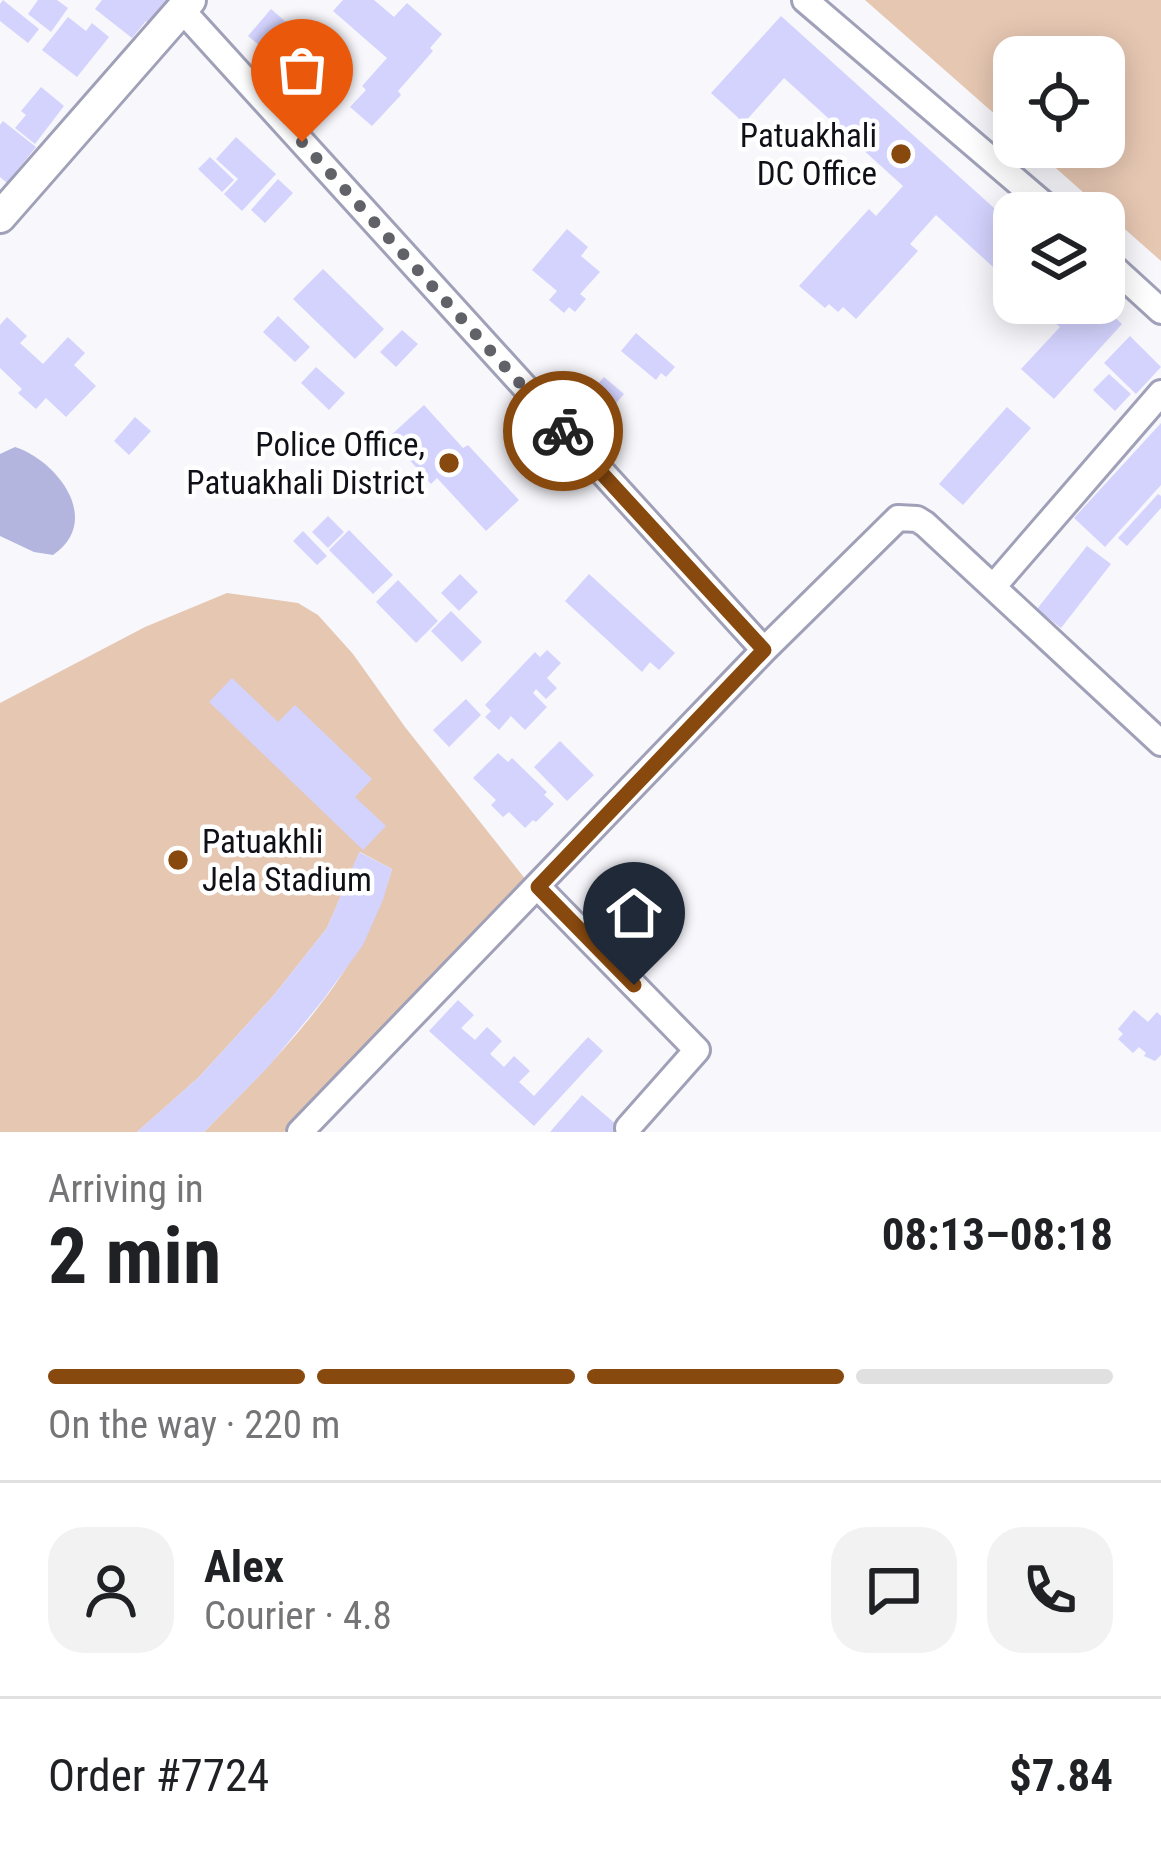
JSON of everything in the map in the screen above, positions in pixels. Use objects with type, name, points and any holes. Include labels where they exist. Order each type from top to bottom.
[{"type":"street","points":[[805,0],[1029,192]]},
{"type":"street","points":[[0,217],[186,4],[764,650]]},
{"type":"street","points":[[1125,278],[1161,311]]},
{"type":"street","points":[[993,587],[1161,393]]},
{"type":"street","points":[[300,1132],[764,650],[898,518],[925,524],[1161,743]]},
{"type":"street","points":[[538,887],[697,1050],[628,1128]]},
{"type":"shaded area","points":[[865,0],[1161,0],[1161,261],[1125,229],[1125,192],[1083,192],[1056,168],[1125,168],[1125,36],[993,36],[993,113]]},
{"type":"shaded area","name":"Patuakhli Jela Stadium","points":[[227,593],[298,603],[318,615],[526,880],[284,1132],[204,1132],[315,1012],[361,944],[392,869],[360,852],[327,928],[274,995],[199,1077],[137,1132],[0,1132],[0,703],[145,627]]},
{"type":"water","points":[[15,447],[46,465],[69,494],[74,526],[53,555],[0,536],[0,454]]},
{"type":"building","points":[[3,0],[39,29],[28,43],[0,21]]},
{"type":"building","points":[[38,0],[57,0],[68,8],[51,32],[28,14]]},
{"type":"building","points":[[102,0],[169,0],[132,38],[95,9]]},
{"type":"building","points":[[343,0],[374,0],[394,17],[407,3],[442,34],[398,91],[401,95],[372,126],[350,107],[387,58],[333,11]]},
{"type":"building","points":[[271,9],[303,37],[280,63],[248,36]]},
{"type":"building","name":"Patuakhali DC Office","points":[[781,16],[993,207],[993,267],[936,215],[910,244],[918,251],[856,319],[843,307],[838,312],[829,304],[825,308],[799,286],[869,209],[876,216],[903,186],[784,78],[744,123],[711,93]]},
{"type":"building","points":[[68,17],[86,31],[92,23],[109,37],[77,77],[42,50]]},
{"type":"building","points":[[41,87],[64,106],[35,144],[15,128],[26,115],[21,111]]},
{"type":"building","points":[[3,121],[36,147],[7,183],[0,177]]},
{"type":"building","points":[[236,137],[276,174],[242,211],[224,194],[238,179],[216,159]]},
{"type":"building","points":[[210,157],[234,180],[222,192],[198,169]]},
{"type":"building","points":[[278,179],[293,193],[265,223],[251,210]]},
{"type":"building","points":[[567,229],[588,247],[581,256],[600,272],[580,294],[586,299],[575,312],[569,307],[564,313],[549,300],[557,291],[532,270]]},
{"type":"building","points":[[323,269],[384,329],[355,359],[293,299]]},
{"type":"building","points":[[278,316],[310,347],[295,362],[263,332]]},
{"type":"building","points":[[7,317],[27,336],[20,343],[43,364],[68,337],[85,353],[74,365],[96,386],[66,417],[46,398],[36,409],[0,368],[0,325]]},
{"type":"building","points":[[1057,324],[1122,324],[1054,399],[1021,369],[1060,327]]},
{"type":"building","points":[[402,330],[418,344],[396,367],[380,352]]},
{"type":"building","points":[[636,333],[675,367],[666,377],[661,373],[656,380],[621,351]]},
{"type":"building","points":[[1130,336],[1161,367],[1136,394],[1104,363]]},
{"type":"building","points":[[316,367],[345,393],[329,410],[301,383]]},
{"type":"building","points":[[1109,374],[1131,394],[1115,411],[1093,390]]},
{"type":"building","points":[[604,377],[624,394],[606,415],[586,397]]},
{"type":"building","name":"Police Office, Patuakhali District","points":[[424,405],[519,500],[486,531],[437,478],[431,484],[389,437]]},
{"type":"building","points":[[1007,407],[1031,428],[963,505],[939,484]]},
{"type":"building","points":[[135,417],[151,431],[129,455],[114,441]]},
{"type":"building","points":[[1161,423],[1161,485],[1105,547],[1074,518]]},
{"type":"building","points":[[1158,494],[1161,508],[1127,546],[1118,538]]},
{"type":"building","points":[[328,516],[344,532],[328,548],[312,532]]},
{"type":"building","points":[[349,530],[393,575],[373,594],[329,550]]},
{"type":"building","points":[[303,531],[327,556],[317,565],[293,541]]},
{"type":"building","points":[[1087,546],[1111,564],[1061,628],[1037,609]]},
{"type":"building","points":[[460,574],[478,592],[459,611],[441,593]]},
{"type":"building","points":[[589,574],[675,653],[659,670],[650,662],[642,672],[565,601]]},
{"type":"building","points":[[398,580],[438,621],[416,643],[376,602]]},
{"type":"building","points":[[451,611],[482,642],[462,662],[431,631]]},
{"type":"building","points":[[547,650],[561,663],[547,678],[557,688],[546,699],[536,689],[533,693],[547,707],[525,730],[511,716],[499,730],[485,717],[491,711],[485,705],[535,652],[540,657]]},
{"type":"building","points":[[232,678],[278,722],[295,705],[372,779],[355,797],[386,826],[363,850],[209,702]]},
{"type":"building","points":[[466,699],[481,715],[449,747],[433,730]]},
{"type":"building","points":[[560,741],[594,775],[567,801],[534,767]]},
{"type":"building","points":[[498,753],[508,762],[512,758],[554,804],[525,828],[509,812],[503,817],[491,805],[496,800],[473,778]]},
{"type":"building","points":[[359,852],[392,869],[363,945],[323,1000],[268,1067],[204,1132],[137,1132],[199,1077],[274,995],[327,928]]},
{"type":"building","points":[[458,1000],[474,1015],[461,1028],[475,1040],[487,1027],[502,1041],[490,1054],[504,1067],[514,1056],[530,1071],[519,1082],[534,1096],[588,1037],[603,1051],[534,1126],[429,1031]]},
{"type":"building","points":[[1134,1010],[1148,1022],[1157,1012],[1161,1016],[1161,1055],[1155,1061],[1139,1047],[1133,1053],[1118,1039],[1123,1034],[1118,1029]]},
{"type":"building","points":[[582,1095],[625,1132],[550,1132]]},
{"type":"way so far","points":[[302,142],[563,431]]},
{"type":"place","name":"Patuakhali DC Office","points":[[901,154]]},
{"type":"place","name":"Police Office, Patuakhali District","points":[[449,463]]},
{"type":"place","name":"Patuakhli Jela Stadium","points":[[178,860]]},
{"type":"route","points":[[563,431],[764,650],[538,887],[634,985]]}]
